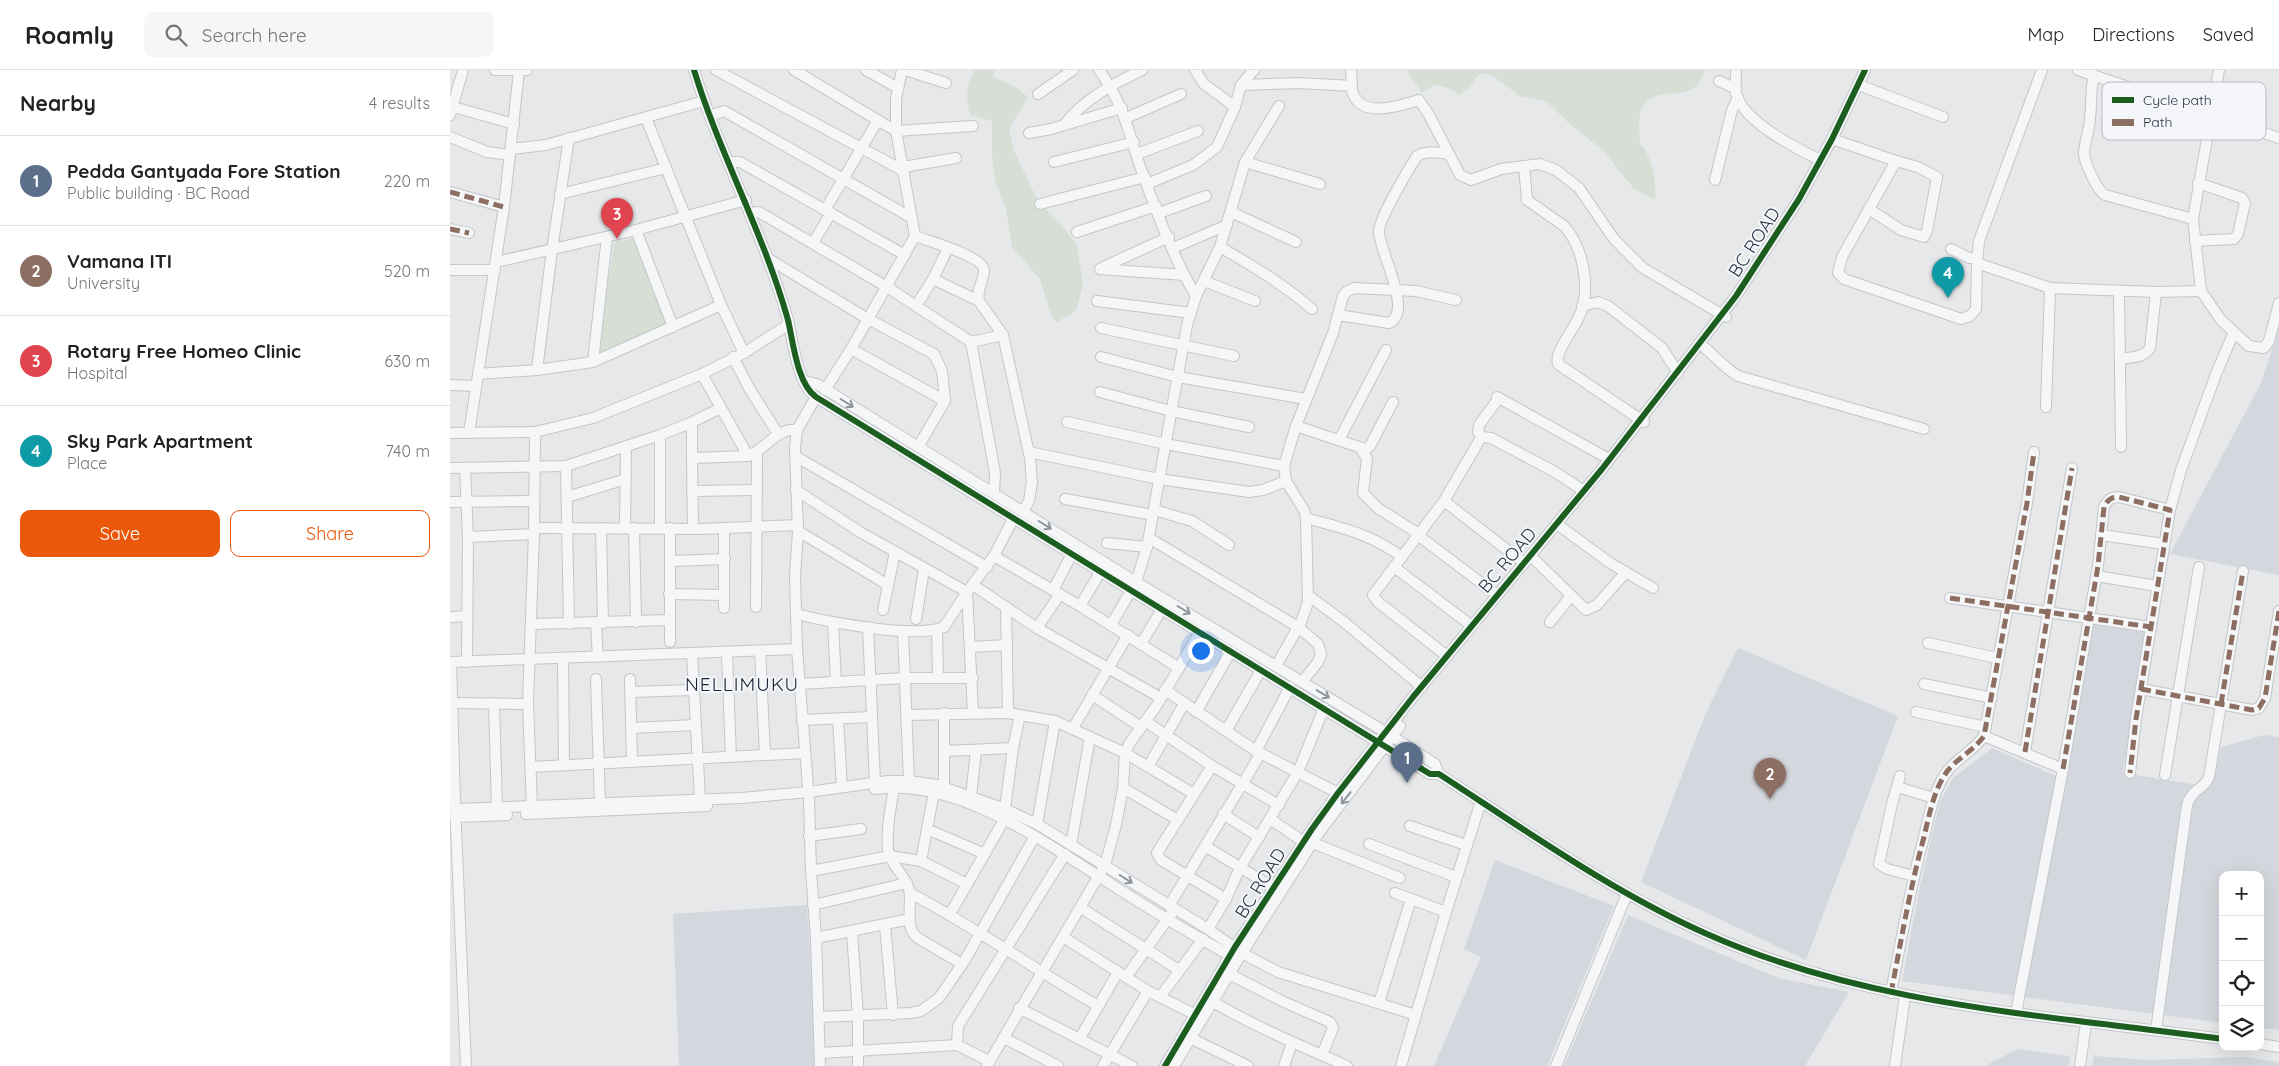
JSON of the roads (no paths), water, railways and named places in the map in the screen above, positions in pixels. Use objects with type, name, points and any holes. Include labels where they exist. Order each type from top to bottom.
[{"type":"street","points":[[463,70],[451,110],[514,124]]},
{"type":"street","points":[[469,434],[523,70],[495,70]]},
{"type":"street","points":[[694,70],[704,102],[751,213],[789,324],[794,353],[804,381],[812,394],[1072,554],[1101,571],[1134,586],[1162,609],[1276,666],[1390,734],[1435,764],[1439,774]]},
{"type":"street","points":[[716,70],[860,148],[903,169],[956,158]]},
{"type":"street","points":[[794,70],[896,131],[973,126]]},
{"type":"street","points":[[866,70],[898,88]]},
{"type":"street","points":[[825,390],[868,320],[915,236],[896,131],[895,109],[903,70],[946,83]]},
{"type":"street","points":[[1038,94],[1073,70]]},
{"type":"street","points":[[1099,70],[1111,86],[1124,113],[1146,180],[1184,275],[1196,296]]},
{"type":"street","points":[[1064,125],[1075,111],[1111,86],[1142,70]]},
{"type":"street","points":[[1195,70],[1204,84],[1235,107]]},
{"type":"street","points":[[1040,204],[1146,180],[1193,165],[1217,147],[1235,107],[1241,85],[1254,70]]},
{"type":"street","points":[[1351,70],[1353,92],[1362,104],[1374,108],[1392,109],[1419,100],[1429,115],[1460,175],[1471,180],[1501,169],[1540,164],[1556,170],[1580,188],[1614,239],[1643,268],[1724,316]]},
{"type":"street","points":[[1714,180],[1737,93],[1736,70]]},
{"type":"street","name":"BC ROAD","points":[[1390,734],[1724,316],[1805,202],[1835,140],[1865,70]]},
{"type":"street","name":"BC ROAD","points":[[1165,1066],[1187,1036],[1196,1015],[1237,954],[1274,888],[1308,842],[1338,794],[1383,744],[1422,687],[1497,595],[1561,527],[1609,459],[1704,348],[1799,200],[1820,160],[1835,140],[1872,70]]},
{"type":"street","points":[[1896,160],[1839,266],[1838,273],[1844,279],[1961,319],[1970,316],[1976,309],[1979,240],[2042,70]]},
{"type":"street","points":[[2078,70],[2114,82]]},
{"type":"street","points":[[2094,75],[2090,92],[2090,121],[2084,152],[2099,191],[2105,195],[2193,219]]},
{"type":"street","points":[[1719,81],[1737,93],[1746,109],[1768,131],[1820,160]]},
{"type":"street","points":[[1241,85],[1299,83],[1352,86]]},
{"type":"street","points":[[1864,87],[1942,117]]},
{"type":"street","points":[[1029,133],[1124,113],[1182,94]]},
{"type":"street","points":[[450,137],[487,152],[511,152],[546,145],[704,102]]},
{"type":"street","points":[[1111,625],[1134,586],[1148,543],[1183,344],[1196,296],[1220,247],[1245,162],[1279,106]]},
{"type":"street","points":[[710,116],[724,111],[912,218]]},
{"type":"street","points":[[646,118],[721,305],[744,352]]},
{"type":"street","points":[[813,243],[843,179],[878,120]]},
{"type":"street","points":[[1137,154],[1198,131]]},
{"type":"street","points":[[2266,134],[2279,138]]},
{"type":"street","points":[[537,370],[552,250],[569,138]]},
{"type":"street","points":[[1835,140],[1918,167],[1937,178],[1927,231],[1924,237],[1901,230],[1870,208]]},
{"type":"street","points":[[2206,140],[2193,219],[2201,291],[2218,316],[2249,346],[2264,348],[2269,341],[2279,303]]},
{"type":"street","points":[[1054,162],[1134,142]]},
{"type":"street","points":[[1338,315],[1389,323],[1392,321],[1398,306],[1396,290],[1380,238],[1380,224],[1417,156],[1421,153],[1429,152],[1449,154]]},
{"type":"street","points":[[728,162],[740,162],[905,255]]},
{"type":"street","points":[[1245,162],[1320,184]]},
{"type":"street","points":[[1524,166],[1526,200],[1569,232],[1584,264],[1582,306],[1579,318],[1558,354],[1558,364],[1642,421]]},
{"type":"street","points":[[560,194],[666,168]]},
{"type":"street","points":[[2195,241],[2234,239],[2238,234],[2245,203],[2242,198],[2198,182]]},
{"type":"street","points":[[450,192],[504,207]]},
{"type":"street","points":[[1077,232],[1206,196]]},
{"type":"street","points":[[450,270],[495,266],[746,200]]},
{"type":"street","points":[[751,213],[759,212],[813,243],[887,287],[971,342],[1003,335]]},
{"type":"street","points":[[1231,212],[1296,242]]},
{"type":"street","points":[[1173,248],[1227,226]]},
{"type":"street","points":[[450,229],[468,233]]},
{"type":"street","points":[[636,230],[673,327]]},
{"type":"street","points":[[915,236],[966,254],[982,264],[984,273],[977,294],[979,301],[1003,335],[1029,452],[1032,482],[1029,501],[1023,512]]},
{"type":"street","points":[[594,362],[607,237]]},
{"type":"street","points":[[1169,237],[1100,269],[1184,275]]},
{"type":"street","points":[[1220,247],[1262,271],[1291,291],[1312,309]]},
{"type":"street","points":[[916,306],[933,279],[948,248]]},
{"type":"street","points":[[1950,249],[1969,258],[1975,258],[1977,262],[2050,288],[2156,292],[2201,291]]},
{"type":"street","points":[[767,258],[868,320],[934,354],[942,371],[945,401],[918,447]]},
{"type":"street","points":[[933,279],[979,301]]},
{"type":"street","points":[[1204,280],[1255,300]]},
{"type":"street","points":[[2046,407],[2050,288]]},
{"type":"street","points":[[1276,666],[1306,611],[1308,596],[1305,512],[1286,481],[1284,466],[1296,426],[1338,315],[1343,296],[1349,289],[1396,290],[1416,291],[1456,300]]},
{"type":"street","points":[[2119,291],[2121,447]]},
{"type":"street","points":[[2120,358],[2142,355],[2147,353],[2150,348],[2156,292]]},
{"type":"street","points":[[1097,300],[1191,313]]},
{"type":"street","points":[[1582,306],[1598,302],[1608,306],[1662,348],[1678,372]]},
{"type":"street","points":[[478,374],[537,370],[594,362],[721,305]]},
{"type":"street","points":[[450,434],[535,432],[593,418],[702,374],[744,352],[789,324]]},
{"type":"street","points":[[1101,328],[1234,356]]},
{"type":"street","points":[[2130,772],[2141,689],[2170,510],[2187,453],[2216,374],[2234,332]]},
{"type":"street","points":[[971,342],[995,473],[994,493]]},
{"type":"street","points":[[1704,348],[1738,376],[1924,428]]},
{"type":"street","points":[[851,349],[945,401]]},
{"type":"street","points":[[1339,440],[1386,350]]},
{"type":"street","points":[[733,357],[749,388],[778,434]]},
{"type":"street","points":[[1102,357],[1178,377],[1306,399]]},
{"type":"street","points":[[702,374],[720,408],[752,454],[758,490],[756,607]]},
{"type":"street","points":[[804,381],[817,384],[994,493],[1134,586],[1202,628],[1231,652],[1430,774],[1439,774],[1627,894],[1707,934],[1776,961],[1851,983],[1905,996],[2086,1023],[2219,1038]]},
{"type":"street","points":[[450,385],[476,386]]},
{"type":"street","points":[[1100,392],[1172,411],[1249,427]]},
{"type":"street","points":[[816,397],[797,430],[795,456],[798,528],[795,576],[797,649],[809,796],[809,836],[816,938],[820,1066]]},
{"type":"street","points":[[1582,495],[1555,472],[1492,438],[1482,437],[1478,432],[1479,425],[1498,397],[1609,459]]},
{"type":"street","points":[[1296,426],[1361,448],[1370,446],[1393,402]]},
{"type":"street","points":[[450,468],[566,466],[660,435],[720,408]]},
{"type":"street","points":[[692,422],[693,529]]},
{"type":"street","points":[[1067,422],[1166,444],[1284,466]]},
{"type":"street","points":[[692,458],[752,454],[778,434],[797,430]]},
{"type":"street","points":[[532,807],[528,704],[532,624],[535,432]]},
{"type":"street","points":[[660,435],[665,528],[671,561],[669,594],[670,642]]},
{"type":"street","points":[[1447,656],[1374,598],[1374,592],[1419,536],[1444,501],[1482,437]]},
{"type":"street","points":[[626,446],[626,479],[636,622]]},
{"type":"street","points":[[1361,448],[1367,458],[1363,493],[1379,509],[1419,534],[1419,536],[1497,595]]},
{"type":"street","points":[[1029,452],[1159,479],[1249,492],[1263,490],[1286,481]]},
{"type":"street","points":[[1891,993],[1914,876],[1934,798],[1950,768],[1978,745],[1985,731],[2027,503],[2034,452]]},
{"type":"street","points":[[795,456],[987,567]]},
{"type":"street","points":[[566,466],[569,624]]},
{"type":"street","points":[[465,468],[468,537],[467,662]]},
{"type":"street","points":[[2025,752],[2072,468]]},
{"type":"street","points":[[566,497],[626,479]]},
{"type":"street","points":[[692,490],[758,490]]},
{"type":"street","points":[[796,490],[924,569],[970,588],[1006,607],[1038,628],[1109,668],[1184,704],[1258,752],[1338,794]]},
{"type":"street","points":[[2016,1013],[2063,769],[2096,576],[2104,507],[2107,500],[2113,497],[2170,510]]},
{"type":"street","points":[[1065,499],[1192,521],[1229,545]]},
{"type":"street","points":[[450,502],[534,501]]},
{"type":"street","points":[[1444,501],[1529,561],[1586,610],[1590,610],[1597,605],[1626,572]]},
{"type":"street","points":[[796,609],[833,624],[902,631],[938,630],[944,628],[994,556],[1013,518]]},
{"type":"street","points":[[1306,518],[1362,533],[1385,544],[1402,557]]},
{"type":"street","points":[[468,537],[567,528],[693,529],[758,526],[798,528],[888,585]]},
{"type":"street","points":[[1561,527],[1626,572],[1654,588]]},
{"type":"street","points":[[598,657],[601,528]]},
{"type":"street","points":[[724,528],[724,608]]},
{"type":"street","points":[[2101,535],[2164,544]]},
{"type":"street","points":[[1107,543],[1148,543],[1298,627],[1318,644],[1321,650],[1318,662],[1302,682]]},
{"type":"street","points":[[883,610],[895,552]]},
{"type":"street","points":[[1038,628],[1072,554]]},
{"type":"street","points":[[994,556],[1128,635],[1179,668]]},
{"type":"street","points":[[671,561],[725,559]]},
{"type":"street","points":[[1394,567],[1472,626]]},
{"type":"street","points":[[2165,775],[2199,567]]},
{"type":"street","points":[[916,619],[924,569]]},
{"type":"street","points":[[1080,606],[1101,571]]},
{"type":"street","points":[[2156,1030],[2188,804],[2192,792],[2203,785],[2209,776],[2243,571]]},
{"type":"street","points":[[2096,576],[2158,586]]},
{"type":"street","points":[[970,588],[974,713]]},
{"type":"street","points":[[669,594],[724,595]]},
{"type":"street","points":[[1308,596],[1344,622],[1422,687]]},
{"type":"street","points":[[1550,622],[1571,596]]},
{"type":"street","points":[[1950,598],[2151,627]]},
{"type":"street","points":[[1006,607],[1008,713]]},
{"type":"street","points":[[1141,644],[1162,609]]},
{"type":"street","points":[[2141,689],[2252,710],[2262,705],[2277,637],[2279,611]]},
{"type":"street","points":[[450,617],[467,616]]},
{"type":"street","points":[[532,624],[600,624],[669,620]]},
{"type":"street","points":[[833,624],[836,682]]},
{"type":"street","points":[[868,627],[875,782]]},
{"type":"street","points":[[820,1053],[958,1045],[988,1063],[1105,865],[1111,848],[1123,788],[1125,753],[1202,628]]},
{"type":"street","points":[[938,630],[938,677]]},
{"type":"street","points":[[902,631],[910,780]]},
{"type":"street","points":[[1073,728],[1128,635]]},
{"type":"street","points":[[1928,643],[1997,658]]},
{"type":"street","points":[[971,647],[1007,646]]},
{"type":"street","points":[[466,1066],[461,954],[455,917],[451,662],[563,663],[598,657],[797,649]]},
{"type":"street","points":[[760,651],[765,755]]},
{"type":"street","points":[[1196,712],[1231,652]]},
{"type":"street","points":[[727,653],[731,757]]},
{"type":"street","points":[[686,654],[694,690],[700,799]]},
{"type":"street","points":[[563,663],[564,766]]},
{"type":"street","points":[[1226,731],[1261,670]]},
{"type":"street","points":[[800,684],[870,679],[973,678]]},
{"type":"street","points":[[596,679],[600,803]]},
{"type":"street","points":[[630,679],[632,762]]},
{"type":"street","points":[[1924,684],[1992,698]]},
{"type":"street","points":[[1080,1038],[1098,1006],[1122,974],[1146,948],[1167,918],[1187,876],[1241,785],[1290,687]]},
{"type":"street","points":[[630,692],[694,690]]},
{"type":"street","points":[[1092,695],[1167,736],[1241,785],[1279,805]]},
{"type":"street","points":[[452,703],[528,704]]},
{"type":"street","points":[[494,703],[497,808]]},
{"type":"street","points":[[1149,765],[1184,704]]},
{"type":"street","points":[[1160,997],[1205,934],[1226,899],[1240,868],[1298,772],[1324,708]]},
{"type":"street","points":[[1916,712],[1985,731],[2063,769]]},
{"type":"street","points":[[907,715],[1008,713],[1055,722],[1073,728],[1149,765],[1194,794]]},
{"type":"street","points":[[944,714],[946,750],[944,787]]},
{"type":"street","points":[[950,914],[985,854],[1004,815],[1013,748],[1020,715]]},
{"type":"street","points":[[802,720],[871,717]]},
{"type":"street","points":[[838,719],[842,787]]},
{"type":"street","points":[[1037,824],[1055,722]]},
{"type":"street","points":[[632,728],[695,725]]},
{"type":"street","points":[[958,1045],[958,1026],[1068,849],[1090,737]]},
{"type":"street","points":[[1174,1066],[1187,1036],[1213,1002],[1229,974],[1237,954],[1308,842],[1383,744]]},
{"type":"street","points":[[946,750],[1013,748]]},
{"type":"street","points":[[971,797],[976,750]]},
{"type":"street","points":[[531,767],[805,752]]},
{"type":"street","points":[[1212,766],[1157,853],[1161,860],[1226,899]]},
{"type":"street","points":[[1900,776],[1879,864],[1887,869],[1914,876]]},
{"type":"street","points":[[454,808],[532,807],[809,796],[842,787],[875,782],[910,780],[944,787],[971,797],[1004,815],[1035,836],[1105,865],[1172,908],[1205,934],[1237,954],[1299,980],[1416,1015]]},
{"type":"street","points":[[454,808],[738,804],[894,787],[934,792],[1037,824],[1099,877],[1167,918],[1205,934]]},
{"type":"street","points":[[894,787],[888,843],[890,856],[908,888],[912,934],[962,964]]},
{"type":"street","points":[[1123,788],[1178,820]]},
{"type":"street","points":[[1896,788],[1934,798]]},
{"type":"street","points":[[921,861],[934,792]]},
{"type":"street","points":[[1401,1066],[1456,877],[1481,801]]},
{"type":"street","points":[[1223,814],[1259,837]]},
{"type":"street","points":[[1270,819],[1308,842],[1400,878]]},
{"type":"street","points":[[1410,826],[1466,845]]},
{"type":"street","points":[[809,836],[861,828]]},
{"type":"street","points":[[927,829],[985,854]]},
{"type":"street","points":[[819,1018],[893,1015],[921,1011],[939,998],[962,964],[1035,836]]},
{"type":"street","points":[[1369,844],[1456,877]]},
{"type":"street","points":[[1205,846],[1274,888]]},
{"type":"street","points":[[811,871],[890,856],[921,861],[967,884]]},
{"type":"street","points":[[813,905],[908,888],[1007,949],[1040,973],[1098,1006]]},
{"type":"street","points":[[1395,893],[1446,912]]},
{"type":"street","points":[[1556,1066],[1627,894]]},
{"type":"street","points":[[1379,1003],[1411,899]]},
{"type":"street","points":[[1081,908],[1179,970]]},
{"type":"street","points":[[816,938],[910,919]]},
{"type":"street","points":[[885,925],[893,1015]]},
{"type":"street","points":[[852,932],[858,1016],[858,1066]]},
{"type":"street","points":[[1063,937],[1148,990],[1196,1015]]},
{"type":"street","points":[[450,955],[461,954]]},
{"type":"street","points":[[1229,974],[1284,1002],[1330,1022],[1333,1028],[1322,1055]]},
{"type":"street","points":[[1102,1066],[1148,990]]},
{"type":"street","points":[[1895,1066],[1905,996]]},
{"type":"street","points":[[1213,1002],[1292,1043],[1346,1066]]},
{"type":"street","points":[[1020,1008],[1132,1066]]},
{"type":"street","points":[[2080,1066],[2086,1023]]},
{"type":"street","points":[[1187,1036],[1247,1066]]},
{"type":"street","points":[[1004,1038],[1058,1066]]},
{"type":"street","points":[[1284,1066],[1292,1043]]},
{"type":"street","points":[[2264,1045],[2279,1047]]},
{"type":"place","name":"Rotary Free Homeo Clinic","points":[[617,239]]},
{"type":"place","name":"Sky Park Apartment","points":[[1948,298]]},
{"type":"place","name":"Pedda Gantyada Fore Station","points":[[1407,783]]},
{"type":"place","name":"Vamana ITI","points":[[1770,799]]},
{"type":"district","name":"NELLIMUKU","points":[[742,684]]}]
